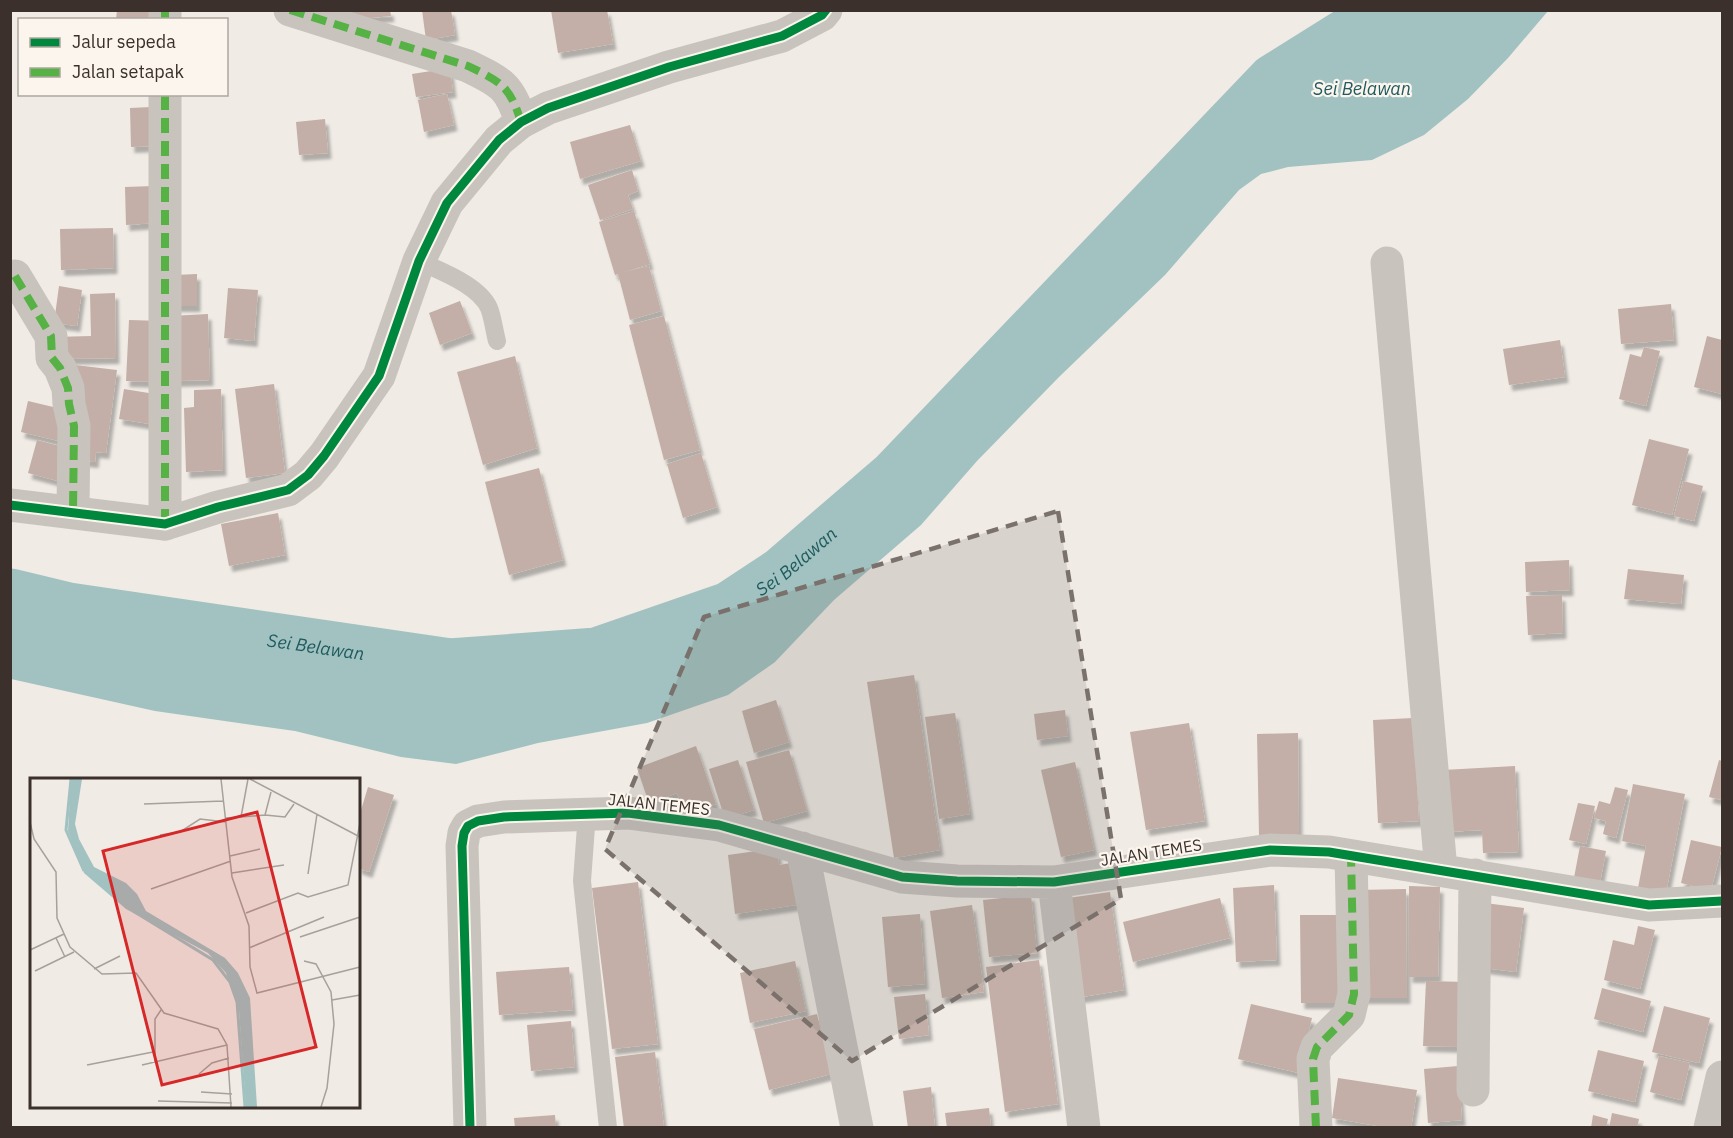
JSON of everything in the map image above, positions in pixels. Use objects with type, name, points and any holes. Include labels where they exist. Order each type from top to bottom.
[{"type":"street","points":[[290,10],[468,66],[507,89],[515,102],[521,122]]},
{"type":"street","points":[[10,504],[165,524],[218,507],[288,490],[308,475],[324,456],[336,435],[379,376],[419,261],[447,203],[499,140],[521,122],[548,108],[669,67],[782,36],[822,15],[826,10]]},
{"type":"street","points":[[165,96],[165,524]]},
{"type":"street","points":[[1387,263],[1441,870]]},
{"type":"street","points":[[15,276],[51,336],[52,358],[60,368],[68,388],[74,426],[73,512]]},
{"type":"street","points":[[470,1128],[462,846],[464,833],[468,826],[478,821],[504,817],[587,813]]},
{"type":"street","name":"JALAN TEMES","points":[[587,813],[628,813],[719,825],[902,877],[957,881],[1054,882],[1270,850],[1329,852],[1649,905],[1722,897]]},
{"type":"street","points":[[802,848],[857,1128]]},
{"type":"street","points":[[1316,1128],[1313,1059],[1317,1047],[1349,1015],[1354,994],[1351,856]]},
{"type":"street","points":[[1473,1090],[1476,875]]},
{"type":"street","points":[[1054,882],[1084,1128]]},
{"type":"street","points":[[1710,1128],[1722,1077]]},
{"type":"lane","points":[[419,261],[448,274],[477,293],[489,307],[497,341]]},
{"type":"lane","name":"JALAN TEMES","points":[[587,813],[582,881],[608,1128]]},
{"type":"highlighted area","points":[[1058,511],[1121,899],[852,1061],[605,849],[704,617]]},
{"type":"water","name":"Sei Belawan","points":[[1372,11],[1548,11],[1508,58],[1468,99],[1424,135],[1372,160],[1288,167],[1261,174],[1239,190],[1165,275],[1059,377],[977,461],[921,525],[834,600],[775,662],[728,695],[647,723],[538,743],[456,764],[401,757],[295,731],[155,711],[11,679],[11,615],[272,644],[388,665],[473,670],[558,668],[670,642],[751,613],[775,598],[838,549],[880,509],[959,425],[1021,367],[1078,303],[1134,221],[1198,166],[1267,75],[1286,56],[1331,28]]},
{"type":"building","points":[[117,10],[157,10],[157,18],[116,18]]},
{"type":"building","points":[[348,10],[390,10],[391,16],[348,20]]},
{"type":"building","points":[[422,10],[451,10],[455,35],[426,40]]},
{"type":"building","points":[[551,10],[607,10],[613,44],[558,53]]},
{"type":"building","points":[[450,68],[453,92],[416,97],[412,74]]},
{"type":"building","points":[[447,94],[454,125],[424,132],[418,100]]},
{"type":"building","points":[[151,107],[152,146],[131,147],[130,108]]},
{"type":"building","points":[[325,119],[328,153],[299,155],[296,122]]},
{"type":"building","points":[[630,125],[641,161],[580,179],[570,142]]},
{"type":"building","points":[[632,170],[638,191],[628,195],[633,209],[600,220],[588,185]]},
{"type":"building","points":[[154,186],[155,223],[126,225],[125,187]]},
{"type":"building","points":[[634,211],[650,264],[624,272],[649,266],[661,311],[630,320],[618,274],[615,275],[599,222]]},
{"type":"building","points":[[113,228],[114,268],[61,270],[60,229]]},
{"type":"building","points":[[197,274],[197,306],[175,306],[175,275]]},
{"type":"building","points":[[59,286],[82,290],[77,326],[54,323]]},
{"type":"building","points":[[228,288],[258,290],[254,341],[224,338]]},
{"type":"building","points":[[115,293],[116,358],[54,359],[54,337],[91,336],[90,294]]},
{"type":"building","points":[[460,301],[472,333],[440,345],[429,313]]},
{"type":"building","points":[[1671,304],[1674,340],[1621,344],[1618,309]]},
{"type":"building","points":[[208,314],[210,380],[172,381],[170,316]]},
{"type":"building","points":[[664,316],[700,450],[664,460],[629,325]]},
{"type":"building","points":[[129,320],[163,321],[161,382],[126,381]]},
{"type":"building","points":[[1707,336],[1722,340],[1722,394],[1694,387]]},
{"type":"building","points":[[1560,340],[1565,377],[1509,385],[1503,349]]},
{"type":"building","points":[[1644,347],[1660,351],[1646,406],[1619,399],[1630,354],[1641,357]]},
{"type":"building","points":[[515,356],[537,448],[483,465],[457,372]]},
{"type":"building","points":[[75,365],[117,370],[106,453],[96,452],[95,462],[75,460]]},
{"type":"building","points":[[274,384],[285,473],[246,478],[235,389]]},
{"type":"building","points":[[124,389],[161,395],[156,425],[119,419]]},
{"type":"building","points":[[221,389],[223,470],[186,472],[184,408],[194,407],[194,390]]},
{"type":"building","points":[[28,401],[70,411],[63,442],[21,432]]},
{"type":"building","points":[[1649,439],[1689,449],[1672,515],[1632,505]]},
{"type":"building","points":[[37,440],[67,448],[58,481],[28,473]]},
{"type":"building","points":[[701,453],[717,507],[683,518],[667,464]]},
{"type":"building","points":[[539,468],[563,560],[509,575],[485,482]]},
{"type":"building","points":[[1683,481],[1703,486],[1694,521],[1674,516]]},
{"type":"building","points":[[278,513],[285,555],[229,566],[221,524]]},
{"type":"building","points":[[1569,560],[1570,590],[1526,592],[1525,562]]},
{"type":"building","points":[[1628,569],[1684,575],[1681,604],[1624,599]]},
{"type":"building","points":[[1562,595],[1563,633],[1528,635],[1526,596]]},
{"type":"building","points":[[914,675],[940,850],[894,858],[867,682]]},
{"type":"building","points":[[776,700],[789,742],[754,753],[742,711]]},
{"type":"building","points":[[1065,710],[1068,736],[1037,740],[1034,714]]},
{"type":"building","points":[[955,713],[970,814],[939,819],[925,717]]},
{"type":"building","points":[[1413,718],[1419,821],[1378,823],[1373,720]]},
{"type":"building","points":[[1189,723],[1205,821],[1146,830],[1130,732]]},
{"type":"building","points":[[1298,733],[1299,834],[1259,835],[1257,734]]},
{"type":"building","points":[[696,746],[716,804],[685,815],[677,793],[649,803],[637,768]]},
{"type":"building","points":[[789,750],[807,811],[764,823],[746,762]]},
{"type":"building","points":[[738,760],[754,810],[725,819],[709,769]]},
{"type":"building","points":[[1719,760],[1722,761],[1722,800],[1709,797]]},
{"type":"building","points":[[1075,762],[1094,850],[1061,857],[1041,770]]},
{"type":"building","points":[[1515,766],[1519,852],[1483,853],[1482,830],[1446,832],[1443,770]]},
{"type":"building","points":[[1633,784],[1685,794],[1666,893],[1638,888],[1646,846],[1622,841]]},
{"type":"building","points":[[368,787],[394,795],[369,872],[360,869],[360,813]]},
{"type":"building","points":[[1615,787],[1628,790],[1616,838],[1603,834],[1606,821],[1594,818],[1599,801],[1610,804]]},
{"type":"building","points":[[1578,803],[1595,806],[1586,844],[1569,840]]},
{"type":"building","points":[[1691,840],[1722,847],[1711,890],[1681,883]]},
{"type":"building","points":[[1580,846],[1606,851],[1599,888],[1573,883]]},
{"type":"building","points":[[777,848],[779,865],[791,863],[796,905],[735,914],[728,855]]},
{"type":"building","points":[[638,882],[658,1044],[612,1049],[592,888]]},
{"type":"building","points":[[1274,885],[1277,960],[1236,962],[1233,888]]},
{"type":"building","points":[[1409,886],[1440,887],[1438,977],[1409,977]]},
{"type":"building","points":[[1406,889],[1407,998],[1358,998],[1358,890]]},
{"type":"building","points":[[1110,892],[1124,990],[1076,998],[1061,899]]},
{"type":"building","points":[[1031,895],[1037,953],[989,957],[983,900]]},
{"type":"building","points":[[1220,898],[1230,938],[1133,962],[1123,922]]},
{"type":"building","points":[[1485,903],[1524,908],[1516,972],[1476,967]]},
{"type":"building","points":[[972,905],[984,992],[942,998],[930,911]]},
{"type":"building","points":[[920,914],[925,984],[888,987],[882,917]]},
{"type":"building","points":[[1300,915],[1343,915],[1343,1003],[1301,1003]]},
{"type":"building","points":[[1638,926],[1655,930],[1640,989],[1604,980],[1613,940],[1634,945]]},
{"type":"building","points":[[1039,960],[1058,1104],[1005,1112],[986,967]]},
{"type":"building","points":[[795,961],[806,1011],[750,1023],[740,973]]},
{"type":"building","points":[[569,967],[573,1010],[499,1015],[496,972]]},
{"type":"building","points":[[1426,981],[1467,982],[1464,1047],[1423,1046]]},
{"type":"building","points":[[1602,988],[1651,1001],[1643,1032],[1594,1019]]},
{"type":"building","points":[[925,994],[929,1035],[899,1039],[894,997]]},
{"type":"building","points":[[1251,1004],[1312,1018],[1299,1073],[1238,1059]]},
{"type":"building","points":[[1664,1006],[1710,1018],[1699,1063],[1652,1052]]},
{"type":"building","points":[[817,1014],[831,1074],[769,1090],[754,1029]]},
{"type":"building","points":[[571,1021],[575,1067],[531,1071],[527,1025]]},
{"type":"building","points":[[1598,1050],[1644,1061],[1635,1102],[1588,1091]]},
{"type":"building","points":[[655,1052],[664,1128],[624,1128],[615,1057]]},
{"type":"building","points":[[1659,1056],[1690,1063],[1681,1100],[1650,1092]]},
{"type":"building","points":[[1458,1066],[1462,1120],[1428,1123],[1424,1069]]},
{"type":"building","points":[[1338,1078],[1417,1090],[1411,1128],[1389,1128],[1332,1118]]},
{"type":"building","points":[[931,1087],[935,1128],[908,1128],[903,1091]]},
{"type":"building","points":[[989,1108],[991,1128],[947,1128],[945,1113]]},
{"type":"building","points":[[1612,1113],[1639,1119],[1637,1128],[1609,1128]]},
{"type":"building","points":[[555,1115],[556,1128],[515,1128],[514,1118]]},
{"type":"building","points":[[1593,1115],[1608,1119],[1606,1128],[1591,1128]]},
{"type":"waterway","name":"Sei Belawan","points":[[10,597],[68,611],[450,667],[597,656],[730,610],[783,575],[897,477],[1275,82],[1390,10]]},
{"type":"marked path","points":[[165,10],[165,18]]},
{"type":"marked path","points":[[290,10],[468,66],[489,76],[503,86],[513,100],[521,122]]},
{"type":"marked path","points":[[165,96],[165,524]]},
{"type":"marked path","points":[[15,276],[51,336],[52,358],[60,368],[68,388],[74,426],[73,512]]},
{"type":"marked path","points":[[1316,1128],[1313,1059],[1317,1047],[1349,1015],[1354,994],[1351,856]]},
{"type":"cycle path","points":[[10,505],[165,524],[218,507],[288,490],[308,475],[324,456],[379,376],[419,261],[447,203],[499,140],[521,122],[548,108],[669,67],[782,36],[822,15],[826,10]]},
{"type":"cycle path","points":[[470,1128],[462,846],[464,833],[468,826],[478,821],[504,817],[628,813],[719,825],[902,877],[957,881],[1054,882],[1270,850],[1329,852],[1649,905],[1722,901]]}]
